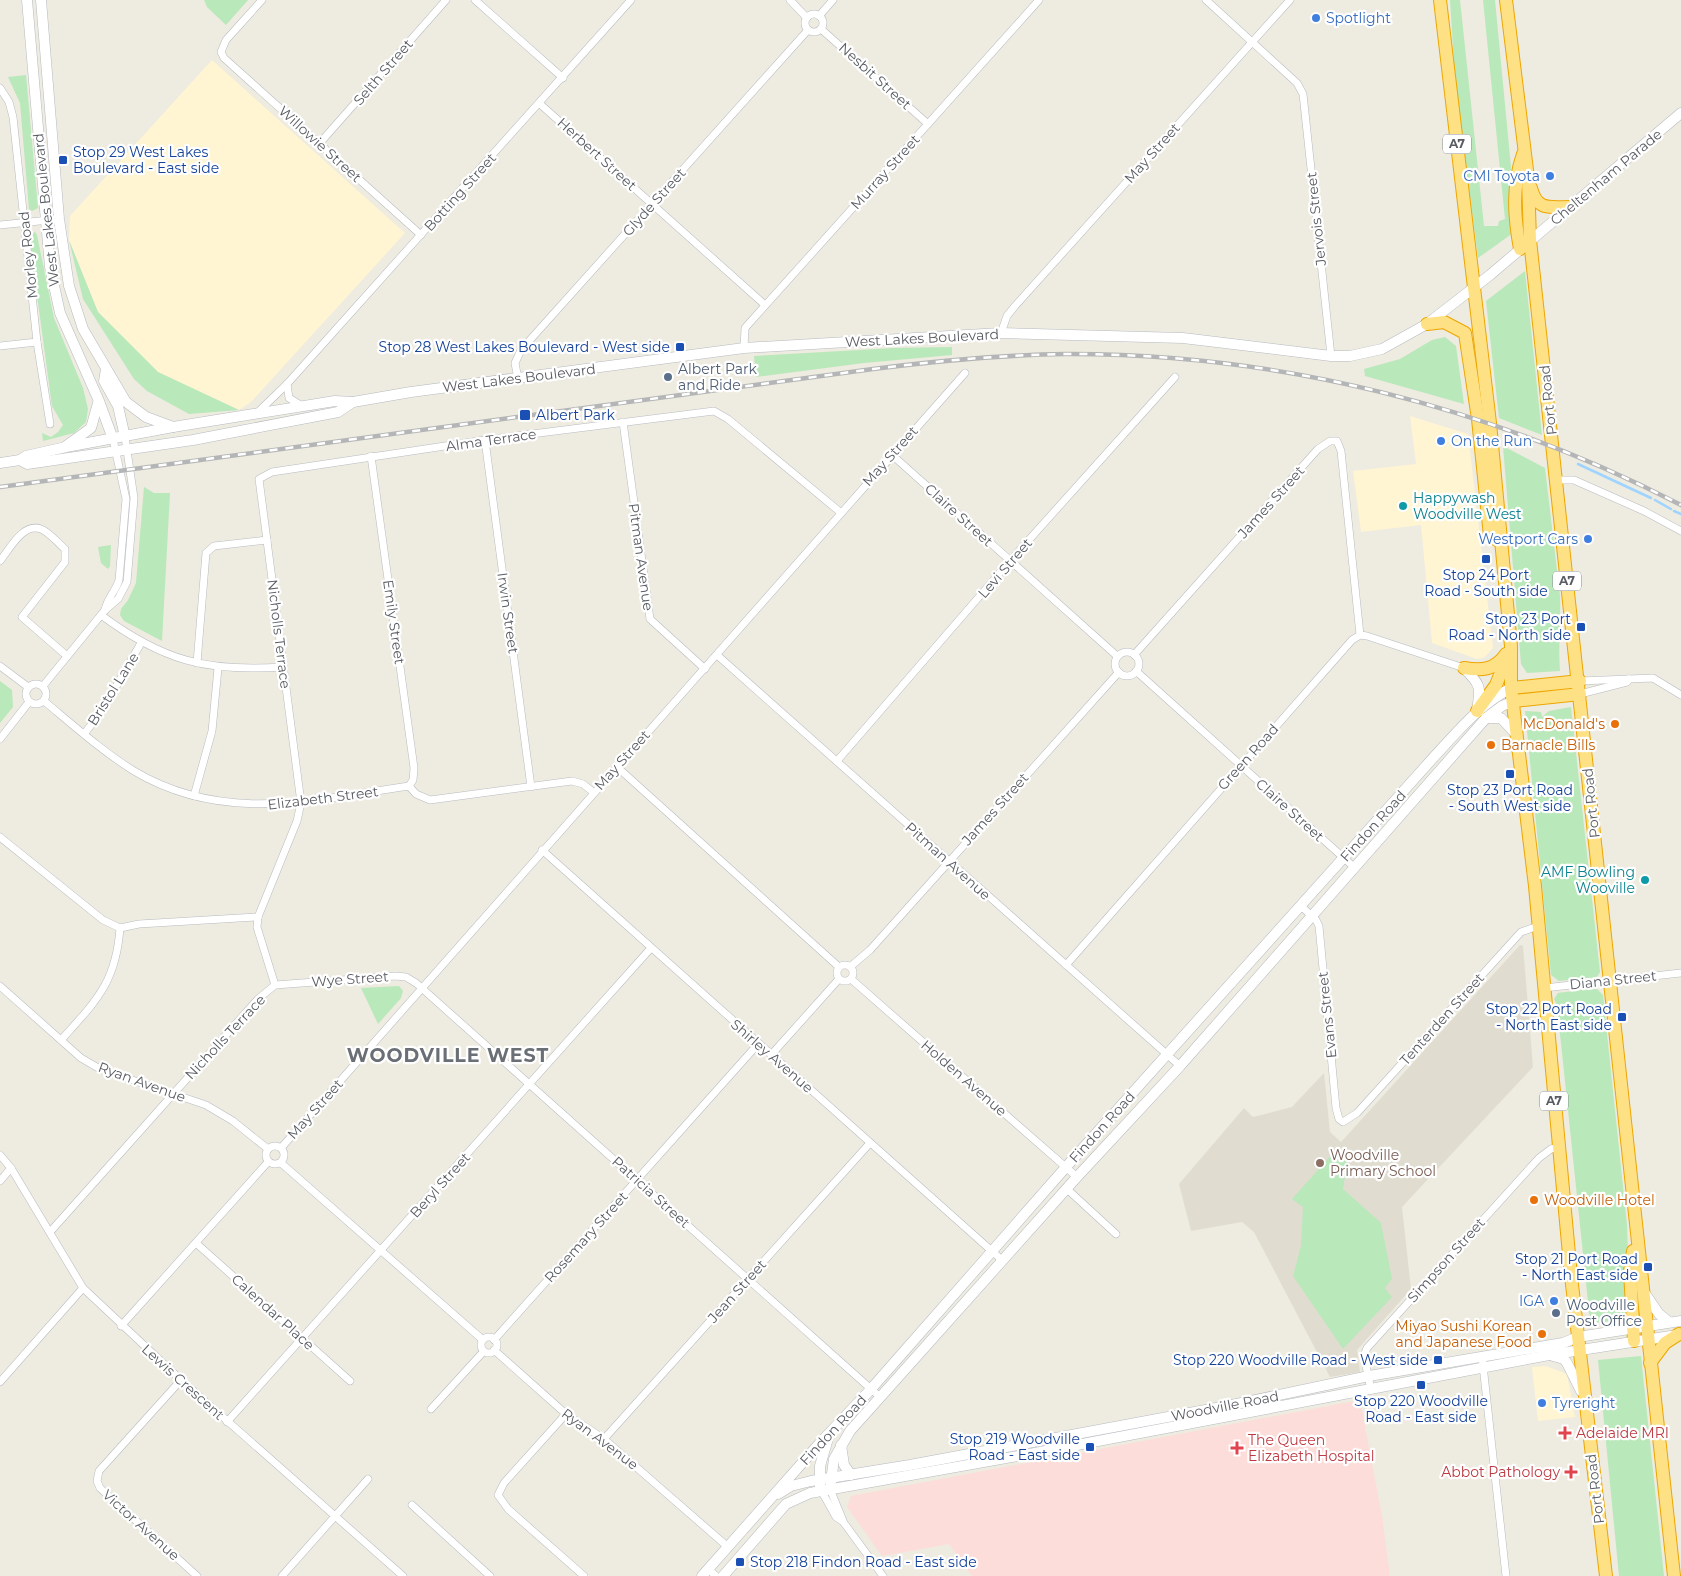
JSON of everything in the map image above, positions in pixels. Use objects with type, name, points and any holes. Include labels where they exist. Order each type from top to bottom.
[{"type":"highway","name":"Port Road","points":[[1440,0],[1474,288],[1501,542],[1511,646],[1511,688],[1518,735],[1538,926],[1585,1402],[1606,1576]]},
{"type":"highway","name":"Port Road","points":[[1506,0],[1525,149],[1530,240],[1580,688],[1642,1289],[1640,1333],[1650,1362],[1674,1576]]},
{"type":"highway","points":[[1520,249],[1514,204],[1517,173],[1525,149]]},
{"type":"highway","points":[[1528,178],[1534,200],[1543,207],[1570,207]]},
{"type":"highway","points":[[1427,324],[1444,322],[1465,333],[1478,419],[1490,536],[1501,542]]},
{"type":"highway","points":[[1464,668],[1483,671],[1495,666],[1505,657],[1511,646]]},
{"type":"highway","points":[[1482,715],[1511,646]]},
{"type":"highway","points":[[1511,688],[1580,688]]},
{"type":"highway","points":[[1514,701],[1580,688]]},
{"type":"highway","points":[[1636,1231],[1630,1271],[1640,1333]]},
{"type":"highway","points":[[1650,1362],[1665,1343],[1680,1334]]},
{"type":"main road","name":"West Lakes Boulevard","points":[[27,0],[50,267],[60,313],[99,401],[113,439],[174,427],[335,401],[353,402],[411,392],[744,348],[1001,333],[1183,338],[1331,356],[1350,356],[1382,349],[1427,324],[1520,249]]},
{"type":"main road","name":"West Lakes Boulevard","points":[[41,0],[58,219],[69,286],[83,329],[126,402],[146,417],[174,427]]},
{"type":"main road","name":"Cheltenham Parade","points":[[1520,249],[1681,113]]},
{"type":"main road","name":"West Lakes Boulevard","points":[[106,369],[104,381],[118,406],[126,436]]},
{"type":"main road","points":[[66,447],[91,428],[99,401]]},
{"type":"main road","name":"West Lakes Boulevard","points":[[116,453],[293,422],[338,412],[353,402]]},
{"type":"main road","points":[[0,462],[20,460],[26,456],[113,439]]},
{"type":"main road","points":[[20,460],[27,464],[116,453]]},
{"type":"main road","points":[[1464,668],[1478,683],[1482,715],[1501,718],[1518,735]]},
{"type":"main road","name":"Findon Road","points":[[830,1478],[834,1459],[841,1445],[880,1397],[1313,917],[1500,694],[1511,688]]},
{"type":"main road","name":"Findon Road","points":[[705,1572],[871,1389],[1066,1167],[1344,858],[1482,715],[1514,701]]},
{"type":"main road","points":[[1642,1289],[1659,1314],[1669,1322]]},
{"type":"main road","name":"Woodville Road","points":[[771,1498],[801,1482],[823,1487],[1371,1390],[1548,1355],[1579,1344],[1640,1333],[1669,1322],[1681,1321]]},
{"type":"main road","name":"Woodville Road","points":[[1640,1333],[1680,1334]]},
{"type":"main road","name":"Woodville Road","points":[[823,1487],[830,1478],[1198,1412],[1369,1376],[1563,1343],[1579,1344]]},
{"type":"main road","points":[[1548,1355],[1564,1359],[1568,1362],[1585,1402]]},
{"type":"main road","points":[[723,1576],[786,1504],[823,1487],[820,1466],[830,1434]]},
{"type":"main road","points":[[841,1445],[844,1465],[851,1475]]},
{"type":"street","name":"Willowie Street","points":[[262,0],[226,40],[221,52],[224,58],[421,235]]},
{"type":"street","name":"Selth Street","points":[[319,144],[446,0]]},
{"type":"street","points":[[475,0],[563,78]]},
{"type":"street","name":"Botting Street","points":[[255,415],[287,384],[540,104],[631,0]]},
{"type":"street","points":[[790,0],[807,18]]},
{"type":"street","points":[[819,16],[833,0]]},
{"type":"street","name":"Murray Street","points":[[744,348],[745,328],[1039,0]]},
{"type":"street","points":[[1206,0],[1252,42]]},
{"type":"street","name":"May Street","points":[[1001,333],[1007,316],[1015,306],[1290,0]]},
{"type":"street","points":[[812,15],[819,16],[822,21],[821,29],[813,32],[808,30],[805,23],[807,18],[812,15]]},
{"type":"street","name":"Nesbit Street","points":[[821,29],[928,124]]},
{"type":"street","name":"Glyde Street","points":[[518,379],[515,363],[521,350],[808,30]]},
{"type":"street","name":"Jervois Street","points":[[1252,42],[1297,83],[1302,94],[1331,356]]},
{"type":"street","name":"Morley Road","points":[[0,88],[9,102],[13,117],[37,342],[50,424]]},
{"type":"street","name":"Herbert Street","points":[[540,104],[765,305]]},
{"type":"street","points":[[0,225],[58,219]]},
{"type":"street","points":[[0,346],[37,342]]},
{"type":"street","name":"May Street","points":[[281,1148],[616,766],[705,669],[891,454],[965,373]]},
{"type":"street","name":"Levi Street","points":[[837,761],[1010,561],[1175,377]]},
{"type":"street","points":[[287,384],[289,398],[303,407]]},
{"type":"street","name":"Alma Terrace","points":[[259,479],[272,472],[371,456],[714,411],[728,419],[840,512]]},
{"type":"street","name":"Pitman Avenue","points":[[622,422],[650,619],[705,669]]},
{"type":"street","name":"West Lakes Boulevard","points":[[103,612],[118,599],[126,582],[134,505],[126,436]]},
{"type":"street","name":"West Lakes Boulevard","points":[[103,612],[106,602],[116,588],[120,573],[126,507],[123,481],[113,439]]},
{"type":"street","name":"Irwin Street","points":[[485,440],[531,787]]},
{"type":"street","name":"James Street","points":[[1134,655],[1318,449],[1330,441],[1337,441],[1341,451],[1360,634]]},
{"type":"street","name":"Claire Street","points":[[891,454],[1117,656]]},
{"type":"street","name":"Emily Street","points":[[371,456],[414,768],[413,780],[409,786]]},
{"type":"street","name":"Nicholls Terrace","points":[[50,1232],[258,999],[274,985],[258,928],[258,917],[297,821],[301,803],[259,479]]},
{"type":"street","points":[[1557,480],[1574,480],[1644,511],[1681,531]]},
{"type":"street","points":[[0,561],[22,533],[31,528],[41,529],[65,549],[65,562],[22,617],[67,656]]},
{"type":"street","points":[[197,664],[206,553],[214,546],[267,540]]},
{"type":"street","points":[[43,686],[103,612],[142,643],[162,653],[197,664],[218,668],[283,667]]},
{"type":"street","points":[[1360,634],[1464,668]]},
{"type":"street","name":"Green Road","points":[[1066,964],[1352,640],[1360,634]]},
{"type":"street","name":"Bristol Lane","points":[[84,734],[102,711],[142,643]]},
{"type":"street","points":[[1128,652],[1134,655],[1138,664],[1136,671],[1129,675],[1119,672],[1115,666],[1117,656],[1128,652]]},
{"type":"street","name":"Pitman Avenue","points":[[717,655],[1180,1066]]},
{"type":"street","points":[[0,666],[28,687]]},
{"type":"street","points":[[194,796],[212,731],[218,668]]},
{"type":"street","name":"Claire Street","points":[[1136,671],[1355,868]]},
{"type":"street","name":"James Street","points":[[850,967],[870,950],[1119,672]]},
{"type":"street","points":[[1580,688],[1629,679],[1653,678],[1681,695]]},
{"type":"street","points":[[1580,688],[1627,682],[1629,679]]},
{"type":"street","points":[[28,687],[34,684],[43,686]]},
{"type":"street","points":[[29,702],[38,704],[44,701],[46,693],[43,686]]},
{"type":"street","points":[[28,687],[26,696],[29,702]]},
{"type":"street","name":"Elizabeth Street","points":[[44,701],[135,772],[179,792],[194,796],[256,806],[301,803],[409,786]]},
{"type":"street","points":[[0,739],[29,702]]},
{"type":"street","points":[[616,766],[839,967]]},
{"type":"street","points":[[409,786],[416,794],[430,800],[572,781],[583,784],[593,792]]},
{"type":"street","points":[[0,837],[102,920],[120,928],[139,924],[258,917]]},
{"type":"street","name":"Shirley Avenue","points":[[542,850],[1003,1261]]},
{"type":"street","name":"Evans Street","points":[[1301,906],[1313,917],[1319,926],[1336,1108],[1339,1119],[1343,1122],[1349,1120]]},
{"type":"street","name":"Tenterden Street","points":[[1349,1120],[1521,932],[1538,926]]},
{"type":"street","points":[[61,1040],[100,998],[115,963],[120,928]]},
{"type":"street","name":"Beryl Street","points":[[227,1422],[651,948]]},
{"type":"street","points":[[845,965],[850,967],[853,973],[851,979],[845,982],[839,979],[836,973],[839,967],[845,965]]},
{"type":"street","name":"Diana Street","points":[[1544,988],[1681,973]]},
{"type":"street","name":"Wye Street","points":[[274,985],[395,976],[406,977],[422,988]]},
{"type":"street","points":[[771,1055],[839,979]]},
{"type":"street","name":"Holden Avenue","points":[[851,979],[1077,1177]]},
{"type":"street","name":"Ryan Avenue","points":[[0,986],[81,1058],[100,1070],[206,1105],[234,1121],[268,1149]]},
{"type":"street","name":"Patricia Street","points":[[422,988],[880,1397]]},
{"type":"street","name":"Rosemary Street","points":[[494,1340],[758,1044]]},
{"type":"street","name":"Jean Street","points":[[604,1439],[870,1143]]},
{"type":"street","points":[[274,1146],[281,1148],[284,1153],[281,1162],[274,1165],[268,1162],[265,1156],[268,1149],[274,1146]]},
{"type":"street","name":"Simpson Street","points":[[1371,1390],[1364,1356],[1367,1348],[1539,1158],[1551,1148],[1559,1147]]},
{"type":"street","name":"Lewis Crescent","points":[[0,1155],[11,1168],[83,1288],[227,1422],[403,1576]]},
{"type":"street","points":[[122,1326],[268,1162]]},
{"type":"street","points":[[281,1162],[483,1340]]},
{"type":"street","points":[[0,1181],[11,1168]]},
{"type":"street","points":[[1067,1189],[1116,1234]]},
{"type":"street","name":"Calendar Place","points":[[196,1243],[350,1381]]},
{"type":"street","points":[[0,1382],[83,1288]]},
{"type":"street","points":[[487,1338],[494,1340],[496,1344],[494,1350],[488,1353],[484,1351],[481,1347],[483,1340],[487,1338]]},
{"type":"street","name":"Ryan Avenue","points":[[494,1350],[566,1414],[604,1439],[728,1547]]},
{"type":"street","points":[[430,1409],[484,1351]]},
{"type":"street","points":[[1482,1356],[1506,1576]]},
{"type":"street","name":"Victor Avenue","points":[[181,1380],[99,1471],[96,1481],[100,1488],[197,1576]]},
{"type":"street","points":[[566,1414],[504,1483],[498,1494],[508,1509],[584,1576]]},
{"type":"street","points":[[282,1576],[368,1479]]},
{"type":"street","points":[[823,1487],[836,1517],[844,1523],[884,1576]]},
{"type":"street","points":[[412,1505],[490,1576]]},
{"type":"street","points":[[705,1572],[716,1576]]},
{"type":"shaded area","points":[[212,60],[405,233],[251,402],[239,410],[158,372],[98,312],[69,240],[70,216]]},
{"type":"shaded area","points":[[1410,416],[1468,434],[1493,648],[1484,658],[1477,659],[1432,643],[1421,525],[1361,532],[1353,471],[1416,464]]},
{"type":"shaded area","name":"Woodville Primary School","points":[[1520,945],[1523,946],[1533,1067],[1402,1207],[1411,1289],[1357,1350],[1360,1372],[1330,1377],[1254,1232],[1242,1222],[1191,1231],[1179,1184],[1244,1108],[1253,1117],[1292,1107],[1324,1073],[1330,1132],[1341,1142]]},
{"type":"shaded area","points":[[1546,1366],[1567,1374],[1575,1417],[1538,1421],[1532,1367]]},
{"type":"shaded area","name":"The Queen Elizabeth Hospital","points":[[1360,1400],[1382,1516],[1390,1576],[972,1576],[949,1544],[882,1556],[847,1507],[851,1496]]},
{"type":"green space","points":[[204,0],[248,0],[226,25],[207,7]]},
{"type":"green space","points":[[1450,0],[1460,0],[1484,226],[1498,226],[1499,221],[1505,219],[1483,0],[1495,0],[1512,178],[1513,233],[1478,258],[1455,80]]},
{"type":"green space","points":[[26,75],[38,208],[32,211],[29,209],[20,103],[8,77]]},
{"type":"green space","points":[[35,232],[54,318],[83,388],[88,409],[86,422],[74,433],[43,441],[42,433],[51,437],[63,425],[52,406],[29,236]]},
{"type":"green space","points":[[69,240],[98,312],[158,372],[239,410],[189,414],[147,391],[134,379],[83,299]]},
{"type":"green space","points":[[1525,271],[1542,435],[1499,418],[1486,301]]},
{"type":"green space","points":[[1445,337],[1456,346],[1464,404],[1365,376],[1364,369],[1400,359],[1432,340]]},
{"type":"green space","points":[[952,347],[952,355],[864,363],[756,377],[754,356],[894,348]]},
{"type":"green space","points":[[1503,446],[1545,468],[1560,596],[1560,671],[1527,673],[1521,664]]},
{"type":"green space","points":[[144,487],[154,493],[170,493],[162,641],[124,621],[120,615],[121,609],[128,600],[136,583]]},
{"type":"green space","points":[[111,545],[110,566],[108,569],[101,563],[98,547]]},
{"type":"green space","points":[[0,681],[12,690],[13,707],[0,723]]},
{"type":"green space","points":[[1571,707],[1600,972],[1597,977],[1559,981],[1551,975],[1525,711],[1541,712],[1542,717],[1549,711]]},
{"type":"green space","points":[[399,986],[403,991],[401,998],[378,1024],[361,988]]},
{"type":"green space","points":[[1596,988],[1603,995],[1627,1225],[1630,1319],[1593,1323],[1590,1321],[1557,1005],[1554,999],[1558,993]]},
{"type":"green space","points":[[1335,1151],[1347,1163],[1343,1189],[1381,1223],[1392,1279],[1385,1288],[1392,1297],[1343,1349],[1293,1276],[1301,1246],[1303,1207],[1292,1199]]},
{"type":"green space","points":[[1641,1356],[1664,1576],[1619,1576],[1598,1360]]},
{"type":"waterway","points":[[1578,464],[1651,498]]},
{"type":"waterway","points":[[1655,500],[1671,509]]},
{"type":"waterway","points":[[1674,511],[1681,514]]},
{"type":"railway","points":[[0,487],[921,363],[1065,354],[1145,356],[1225,363],[1304,375],[1382,392],[1459,414],[1535,440],[1609,470],[1681,505]]},
{"type":"place","name":"Spotlight","points":[[1316,18]]},
{"type":"place","name":"Stop 29 West Lakes Boulevard - East side","points":[[63,160]]},
{"type":"place","name":"CMI Toyota","points":[[1550,176]]},
{"type":"place","name":"Stop 28 West Lakes Boulevard - West side","points":[[680,347]]},
{"type":"place","name":"Albert Park and Ride","points":[[668,377]]},
{"type":"place","name":"Albert Park","points":[[525,415]]},
{"type":"place","name":"On the Run","points":[[1441,441]]},
{"type":"place","name":"Happywash Woodville West","points":[[1403,506]]},
{"type":"place","name":"Westport Cars","points":[[1588,539]]},
{"type":"place","name":"Stop 24 Port Road - South side","points":[[1486,559]]},
{"type":"place","name":"Stop 23 Port Road - North side","points":[[1581,627]]},
{"type":"place","name":"McDonald's","points":[[1615,724]]},
{"type":"place","name":"Barnacle Bills","points":[[1491,745]]},
{"type":"place","name":"Stop 23 Port Road - South West side","points":[[1510,774]]},
{"type":"place","name":"AMF Bowling Wooville","points":[[1645,880]]},
{"type":"place","name":"Stop 22 Port Road - North East side","points":[[1622,1017]]},
{"type":"place","name":"Woodville Primary School","points":[[1320,1163]]},
{"type":"place","name":"Woodville Hotel","points":[[1534,1200]]},
{"type":"place","name":"Stop 21 Port Road - North East side","points":[[1648,1267]]},
{"type":"place","name":"IGA","points":[[1554,1301]]},
{"type":"place","name":"Woodville Post Office","points":[[1556,1313]]},
{"type":"place","name":"Miyao Sushi Korean and Japanese Food","points":[[1542,1334]]},
{"type":"place","name":"Stop 220 Woodville Road - West side","points":[[1438,1360]]},
{"type":"place","name":"Stop 220 Woodville Road - East side","points":[[1421,1385]]},
{"type":"place","name":"Tyreright","points":[[1542,1403]]},
{"type":"place","name":"Adelaide MRI","points":[[1565,1433]]},
{"type":"place","name":"Stop 219 Woodville Road - East side","points":[[1090,1447]]},
{"type":"place","name":"The Queen Elizabeth Hospital","points":[[1237,1448]]},
{"type":"place","name":"Abbot Pathology","points":[[1571,1472]]},
{"type":"place","name":"Stop 218 Findon Road - East side","points":[[740,1562]]},
{"type":"district","name":"WOODVILLE WEST","points":[[448,1055]]}]
